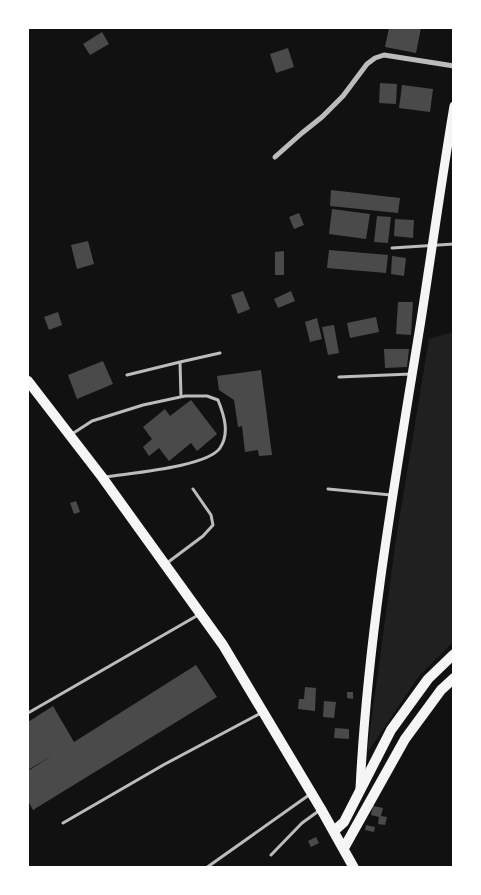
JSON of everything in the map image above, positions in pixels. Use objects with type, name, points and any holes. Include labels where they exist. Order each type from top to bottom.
[{"type":"main road","points":[[360,789],[376,614],[392,495],[454,106]]},
{"type":"main road","points":[[28,381],[102,477],[223,645],[322,809],[354,868]]},
{"type":"main road","points":[[334,831],[344,822],[391,730],[428,679],[454,654]]},
{"type":"main road","points":[[344,848],[405,739],[441,690],[454,678]]},
{"type":"street","points":[[275,157],[322,117],[343,96],[367,64],[375,58],[384,55],[454,66]]},
{"type":"lane","points":[[392,248],[454,244]]},
{"type":"lane","points":[[127,375],[220,353]]},
{"type":"lane","points":[[180,362],[181,397]]},
{"type":"lane","points":[[339,377],[412,374]]},
{"type":"lane","points":[[70,436],[92,421],[143,405],[181,397],[207,396],[218,400],[226,430],[220,450],[186,465],[102,477]]},
{"type":"lane","points":[[165,564],[203,536],[212,525],[212,515],[193,489]]},
{"type":"lane","points":[[328,489],[392,495]]},
{"type":"lane","points":[[28,713],[200,614]]},
{"type":"lane","points":[[63,823],[165,764],[263,712]]},
{"type":"lane","points":[[206,868],[312,793]]},
{"type":"lane","points":[[271,855],[302,823],[322,809]]},
{"type":"shaded area","points":[[453,332],[453,642],[419,676],[367,753],[396,539],[429,339]]},
{"type":"building","points":[[389,28],[421,28],[416,53],[385,47]]},
{"type":"building","points":[[102,32],[109,44],[90,55],[83,44]]},
{"type":"building","points":[[288,48],[294,67],[276,73],[270,54]]},
{"type":"building","points":[[380,83],[397,84],[396,104],[379,103]]},
{"type":"building","points":[[402,85],[433,89],[430,112],[399,108]]},
{"type":"building","points":[[331,190],[400,198],[398,213],[330,206]]},
{"type":"building","points":[[332,209],[370,214],[366,239],[329,234]]},
{"type":"building","points":[[299,213],[304,225],[294,229],[289,217]]},
{"type":"building","points":[[377,216],[391,217],[388,243],[374,242]]},
{"type":"building","points":[[395,219],[414,220],[413,238],[394,236]]},
{"type":"building","points":[[88,241],[94,264],[77,269],[71,245]]},
{"type":"building","points":[[329,250],[388,255],[386,273],[327,268]]},
{"type":"building","points":[[284,251],[284,275],[275,275],[275,252]]},
{"type":"building","points":[[392,256],[406,258],[404,276],[391,274]]},
{"type":"building","points":[[243,291],[250,309],[238,314],[231,295]]},
{"type":"building","points":[[291,291],[295,301],[278,308],[274,299]]},
{"type":"building","points":[[398,302],[413,302],[411,335],[396,334]]},
{"type":"building","points":[[58,312],[62,325],[49,330],[44,317]]},
{"type":"building","points":[[376,317],[379,332],[350,338],[347,323]]},
{"type":"building","points":[[317,318],[322,339],[310,342],[305,322]]},
{"type":"building","points":[[334,325],[339,353],[328,355],[322,327]]},
{"type":"building","points":[[384,349],[409,349],[407,367],[385,368]]},
{"type":"building","points":[[103,361],[113,384],[77,399],[68,375]]},
{"type":"building","points":[[261,370],[272,455],[259,456],[258,450],[245,452],[242,426],[238,427],[234,400],[219,390],[217,376]]},
{"type":"building","points":[[191,400],[217,434],[197,451],[191,443],[169,461],[159,448],[149,456],[143,447],[152,439],[143,427],[165,409],[170,416]]},
{"type":"building","points":[[76,501],[80,512],[74,514],[70,503]]},
{"type":"building","points":[[196,665],[217,697],[33,810],[28,801],[28,771],[53,755],[28,770],[28,722],[53,706],[74,742]]},
{"type":"building","points":[[305,687],[316,688],[315,711],[298,709],[299,699],[304,699]]},
{"type":"building","points":[[347,692],[353,692],[353,699],[347,698]]},
{"type":"building","points":[[324,701],[336,702],[334,718],[323,717]]},
{"type":"building","points":[[335,728],[349,729],[349,739],[334,738]]},
{"type":"building","points":[[373,806],[383,808],[381,816],[387,817],[385,825],[378,824],[379,817],[371,815]]},
{"type":"building","points":[[366,825],[375,827],[374,832],[365,830]]},
{"type":"building","points":[[316,837],[319,843],[311,847],[308,841]]}]
